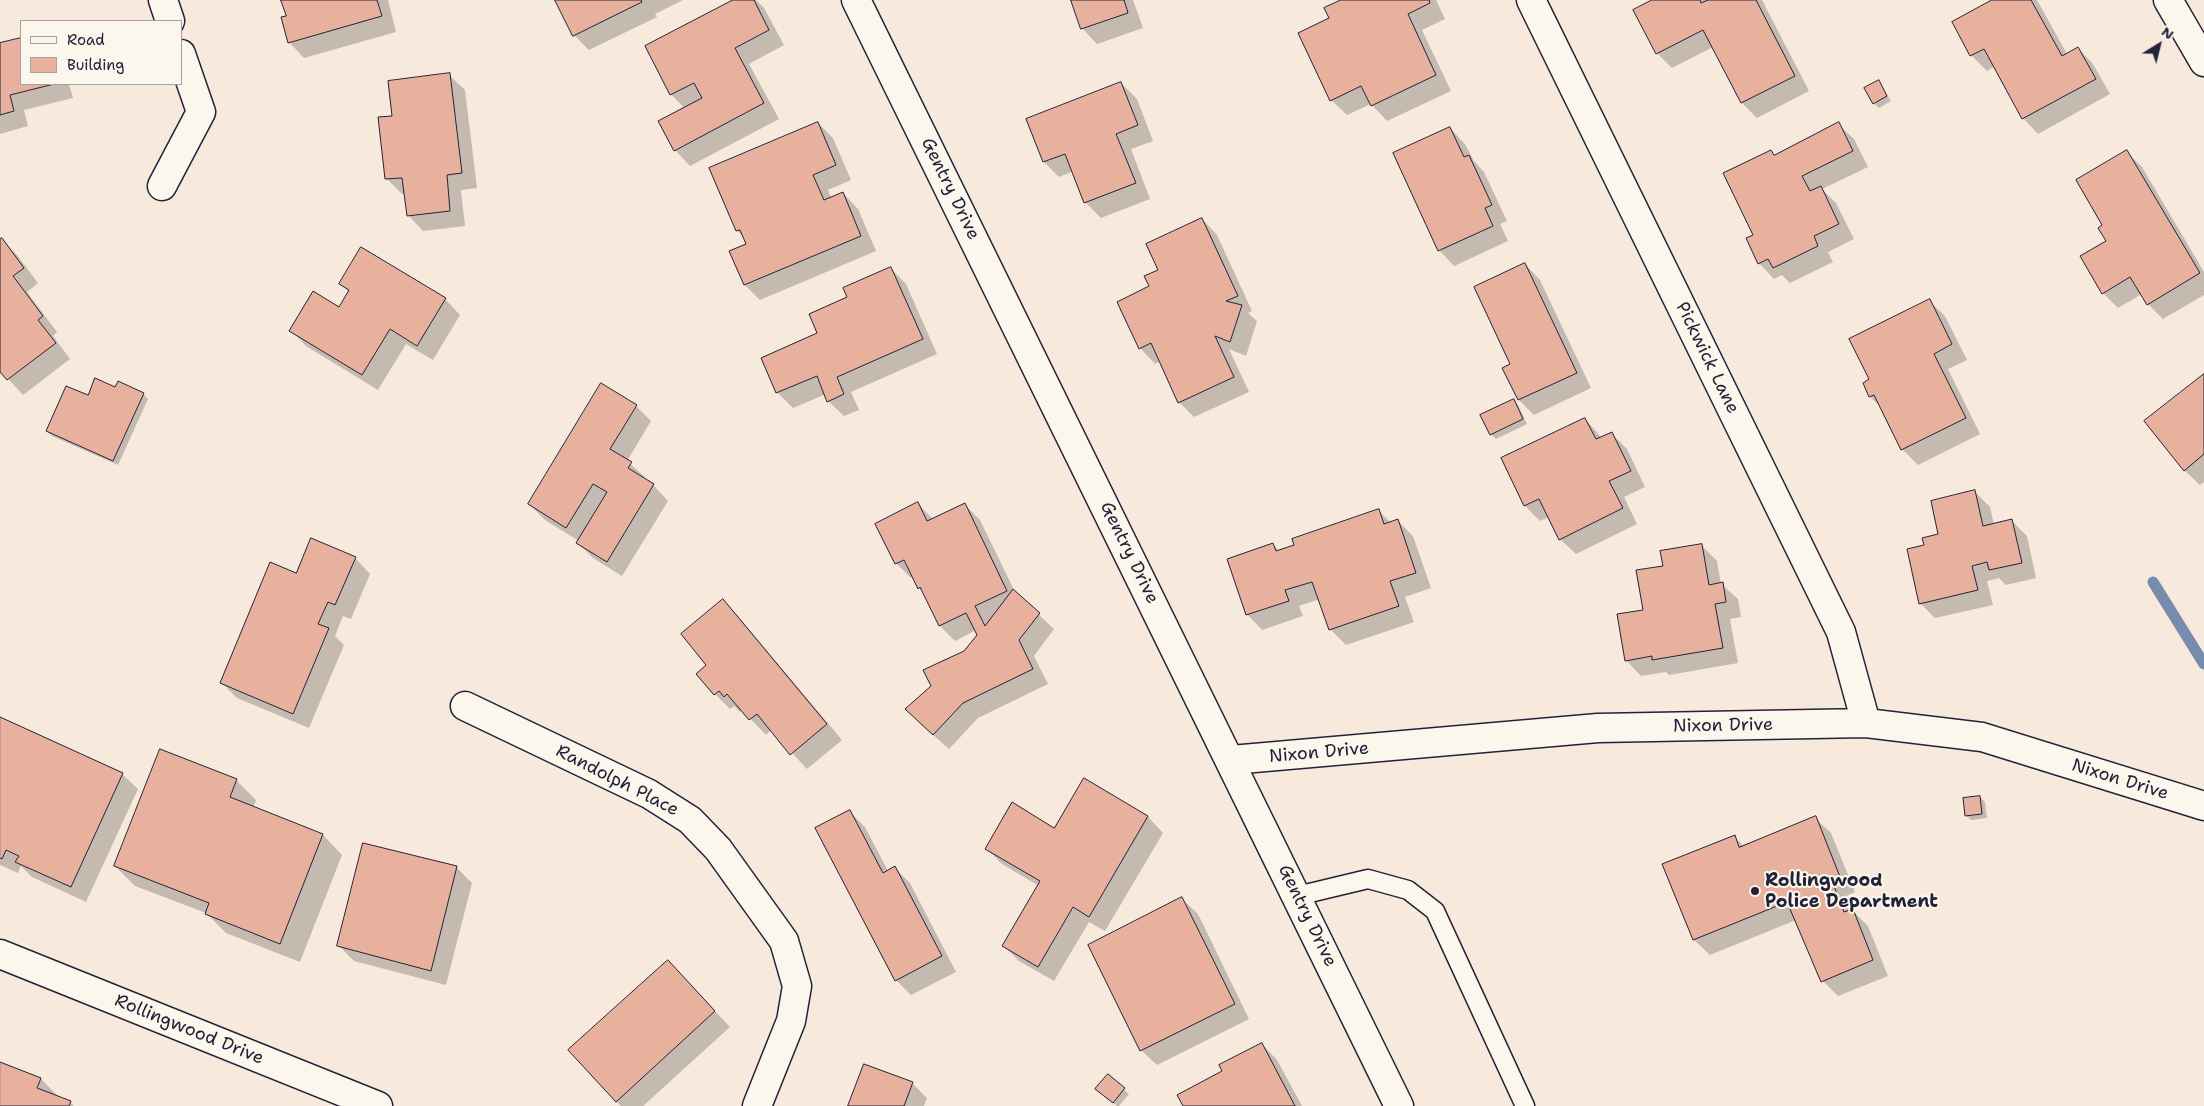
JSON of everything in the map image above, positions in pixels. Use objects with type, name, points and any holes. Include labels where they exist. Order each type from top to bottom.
[{"type":"street","points":[[163,0],[170,20]]},
{"type":"street","name":"Gentry Drive","points":[[856,0],[1231,760],[1399,1106]]},
{"type":"street","name":"Pickwick Lane","points":[[1531,0],[1841,632],[1866,723]]},
{"type":"street","points":[[2168,0],[2204,62]]},
{"type":"street","points":[[162,186],[201,112],[182,57]]},
{"type":"street","name":"Randolph Place","points":[[465,706],[649,794],[690,820],[718,849],[784,941],[797,986],[791,1021],[757,1106]]},
{"type":"street","name":"Nixon Drive","points":[[1231,760],[1598,728],[1866,723],[1982,737],[2204,806]]},
{"type":"street","name":"Rollingwood Drive","points":[[0,954],[378,1106]]},
{"type":"lane","points":[[1297,896],[1368,879],[1408,890],[1435,911],[1525,1106]]},
{"type":"building","points":[[281,0],[377,0],[382,16],[288,43],[281,17],[286,16]]},
{"type":"building","points":[[555,0],[641,0],[642,2],[573,36]]},
{"type":"building","points":[[733,0],[754,0],[769,30],[735,48],[764,103],[674,151],[658,121],[702,98],[694,83],[670,95],[645,46]]},
{"type":"building","points":[[1071,0],[1124,0],[1128,13],[1081,29]]},
{"type":"building","points":[[1341,0],[1429,0],[1430,3],[1408,14],[1436,75],[1371,106],[1361,86],[1330,101],[1298,33],[1329,18],[1324,8]]},
{"type":"building","points":[[1652,0],[1700,0],[1701,3],[1708,0],[1756,0],[1795,76],[1741,103],[1703,30],[1656,54],[1633,10]]},
{"type":"building","points":[[1992,0],[2031,0],[2062,56],[2078,47],[2096,79],[2022,119],[1984,49],[1970,56],[1952,22]]},
{"type":"building","points":[[20,38],[20,85],[50,85],[10,95],[14,111],[0,115],[0,43]]},
{"type":"building","points":[[450,73],[462,173],[447,175],[450,211],[407,216],[402,178],[385,179],[378,117],[392,116],[388,81]]},
{"type":"building","points":[[1879,80],[1887,96],[1873,104],[1864,88]]},
{"type":"building","points":[[1121,82],[1138,125],[1116,134],[1136,183],[1084,203],[1065,154],[1043,162],[1026,119]]},
{"type":"building","points":[[818,122],[836,165],[813,175],[824,200],[843,192],[861,236],[744,285],[729,251],[746,244],[740,230],[736,231],[709,168]]},
{"type":"building","points":[[1839,122],[1853,151],[1802,176],[1810,191],[1821,186],[1839,224],[1814,236],[1818,246],[1773,268],[1768,259],[1758,264],[1746,238],[1753,235],[1723,173],[1771,150],[1774,155]]},
{"type":"building","points":[[1450,127],[1464,157],[1469,155],[1492,205],[1485,208],[1493,226],[1438,251],[1393,153]]},
{"type":"building","points":[[2127,150],[2200,273],[2147,305],[2130,277],[2102,294],[2080,256],[2106,241],[2098,228],[2102,225],[2076,180]]},
{"type":"building","points":[[1202,218],[1238,296],[1226,301],[1242,305],[1230,342],[1215,336],[1234,377],[1178,403],[1151,343],[1139,349],[1117,302],[1149,286],[1144,276],[1158,270],[1146,244]]},
{"type":"building","points":[[2,238],[24,268],[13,276],[43,316],[38,320],[56,343],[7,380],[0,372],[0,239]]},
{"type":"building","points":[[361,247],[446,298],[417,346],[390,329],[362,375],[289,331],[313,291],[339,307],[349,290],[339,284]]},
{"type":"building","points":[[1525,263],[1577,373],[1518,400],[1502,368],[1510,364],[1474,287]]},
{"type":"building","points":[[891,267],[923,339],[837,377],[844,394],[827,402],[817,376],[776,393],[761,358],[817,333],[809,314],[847,297],[843,288]]},
{"type":"building","points":[[1930,299],[1952,344],[1934,354],[1966,418],[1901,450],[1874,395],[1869,397],[1863,383],[1869,379],[1849,339]]},
{"type":"building","points":[[2204,374],[2204,454],[2184,471],[2144,421]]},
{"type":"building","points":[[95,378],[115,387],[118,381],[144,393],[113,461],[46,431],[66,386],[88,395]]},
{"type":"building","points":[[601,383],[637,405],[610,449],[632,462],[628,468],[654,484],[607,562],[576,543],[607,492],[593,484],[566,528],[528,504]]},
{"type":"building","points":[[1514,399],[1523,419],[1490,435],[1480,415]]},
{"type":"building","points":[[1585,418],[1596,439],[1612,432],[1631,471],[1609,481],[1623,508],[1559,540],[1539,499],[1524,506],[1501,458]]},
{"type":"building","points":[[1975,490],[1983,526],[2012,519],[2022,563],[1989,570],[1987,562],[1972,566],[1978,590],[1919,604],[1907,549],[1924,545],[1922,538],[1938,534],[1931,501]]},
{"type":"building","points":[[918,502],[927,521],[965,503],[1007,591],[975,606],[985,626],[1013,589],[1040,613],[1019,640],[1033,669],[963,703],[933,735],[905,709],[931,686],[923,670],[964,651],[977,635],[966,613],[939,626],[904,560],[895,564],[875,524]]},
{"type":"building","points":[[1379,509],[1384,524],[1398,519],[1416,573],[1390,581],[1399,606],[1329,630],[1312,582],[1285,590],[1289,601],[1246,615],[1227,559],[1273,543],[1276,551],[1294,545],[1292,539]]},
{"type":"building","points":[[311,538],[356,557],[335,605],[328,602],[318,624],[329,628],[293,714],[220,683],[270,562],[296,573]]},
{"type":"building","points":[[1702,544],[1709,585],[1723,582],[1726,602],[1715,604],[1723,648],[1652,660],[1652,656],[1625,661],[1617,614],[1643,610],[1636,570],[1663,566],[1660,551]]},
{"type":"building","points":[[723,599],[827,724],[790,755],[757,714],[749,720],[727,694],[724,697],[719,691],[714,695],[696,674],[706,665],[681,634]]},
{"type":"building","points":[[0,717],[123,773],[71,887],[15,862],[19,856],[6,850],[2,859],[0,858]]},
{"type":"building","points":[[160,749],[237,779],[230,797],[323,834],[280,944],[205,914],[209,903],[114,866]]},
{"type":"building","points":[[1084,778],[1148,816],[1089,917],[1073,907],[1038,967],[1002,946],[1040,881],[985,849],[1012,802],[1054,828]]},
{"type":"building","points":[[1980,796],[1982,814],[1965,816],[1963,798]]},
{"type":"building","points":[[850,810],[883,873],[895,866],[942,956],[895,981],[815,828]]},
{"type":"building","name":"Rollingwood Police Department","points":[[1816,816],[1840,877],[1832,881],[1844,912],[1853,909],[1873,960],[1821,982],[1787,902],[1693,940],[1662,864],[1735,835],[1739,847]]},
{"type":"building","points":[[363,843],[457,866],[431,971],[337,946]]},
{"type":"building","points":[[1182,897],[1235,1004],[1140,1051],[1088,945]]},
{"type":"building","points":[[668,960],[715,1011],[616,1102],[568,1050]]},
{"type":"building","points":[[1262,1043],[1295,1106],[1183,1106],[1177,1095],[1222,1071],[1219,1065]]},
{"type":"building","points":[[0,1062],[41,1078],[37,1088],[71,1101],[69,1106],[0,1106]]},
{"type":"building","points":[[864,1064],[913,1082],[904,1106],[848,1106]]},
{"type":"building","points":[[1108,1074],[1125,1088],[1113,1103],[1095,1089]]},
{"type":"waterway","points":[[2153,582],[2204,664]]},
{"type":"place","name":"Rollingwood Police Department","points":[[1755,891]]}]
